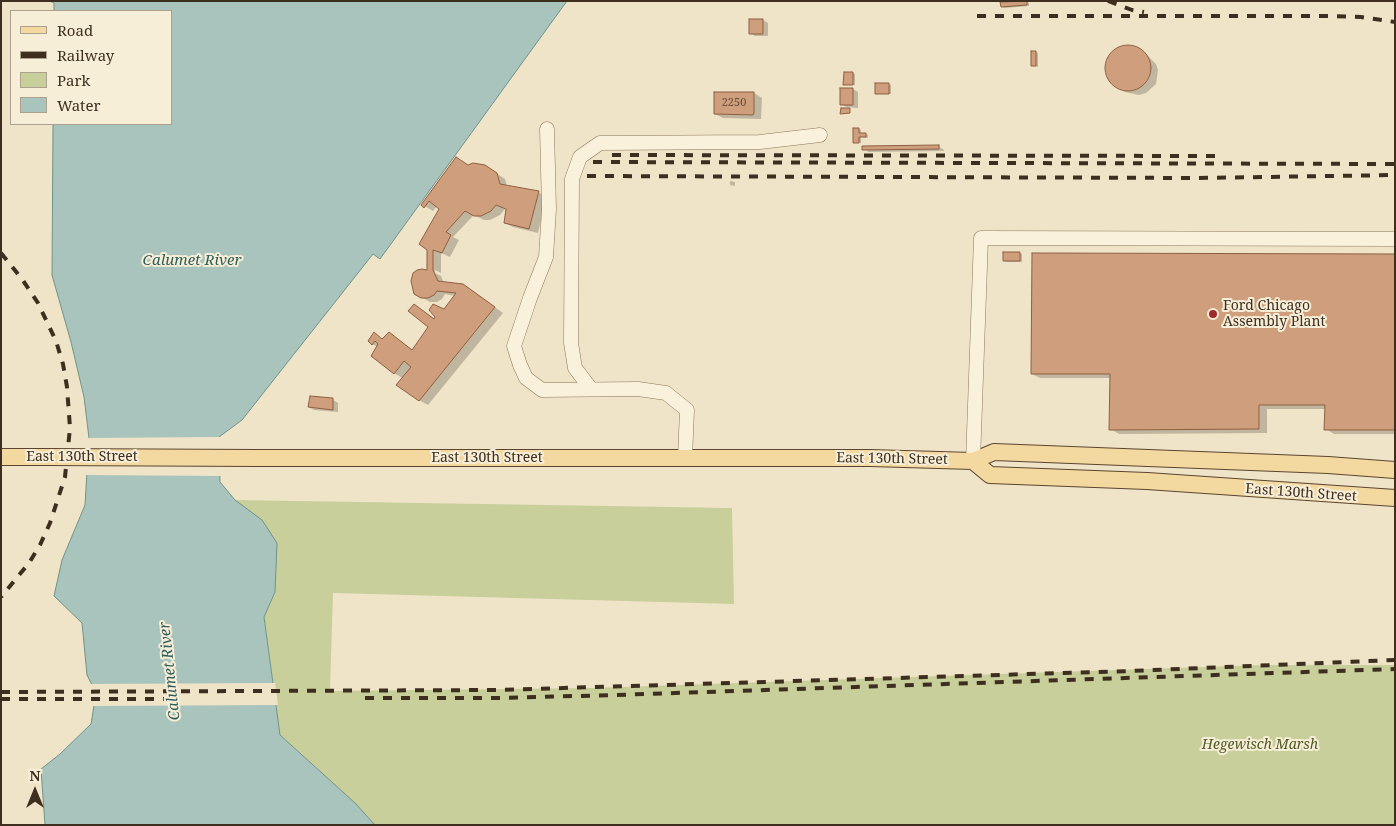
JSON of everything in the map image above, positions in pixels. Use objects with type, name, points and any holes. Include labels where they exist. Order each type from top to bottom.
[{"type":"main road","name":"East 130th Street","points":[[1,457],[870,458],[974,461],[994,452],[1328,465],[1395,470]]},
{"type":"main road","name":"East 130th Street","points":[[974,461],[990,475],[1147,482],[1395,498]]},
{"type":"lane","points":[[547,129],[549,209],[546,257],[514,346],[526,378],[542,390],[638,390],[666,392],[687,410],[685,458]]},
{"type":"lane","points":[[591,390],[575,368],[571,343],[572,179],[580,158],[600,142],[760,142],[820,135]]},
{"type":"lane","points":[[974,461],[981,238],[1395,238]]},
{"type":"green space","name":"Hegewisch Marsh","points":[[235,500],[732,508],[734,604],[333,593],[330,691],[592,688],[1262,665],[1395,665],[1395,825],[375,825],[355,803],[280,735],[264,617],[275,592]]},
{"type":"water","name":"Calumet River","points":[[50,1],[567,1],[380,259],[373,254],[242,420],[219,437],[220,482],[235,500],[262,520],[277,543],[275,592],[264,617],[280,735],[355,803],[375,825],[45,825],[41,769],[60,754],[91,724],[96,693],[87,675],[82,623],[54,596],[62,560],[85,505],[89,438],[84,397],[52,275],[53,125],[172,125],[172,10],[54,10],[54,3]]},
{"type":"pier","points":[[87,438],[222,438],[222,476],[85,475]]},
{"type":"pier","points":[[275,683],[278,705],[91,706],[94,693],[89,684]]},
{"type":"building","points":[[1027,1],[1027,5],[1001,7],[1000,2]]},
{"type":"building","points":[[749,19],[763,19],[763,34],[749,34]]},
{"type":"building","points":[[1128,45],[1141,49],[1147,55],[1151,68],[1147,81],[1141,87],[1128,91],[1115,87],[1109,81],[1105,68],[1109,55],[1115,49]]},
{"type":"building","points":[[1031,51],[1036,51],[1036,66],[1031,66]]},
{"type":"building","points":[[844,72],[853,72],[853,85],[843,85]]},
{"type":"building","points":[[875,83],[889,83],[889,94],[875,94]]},
{"type":"building","points":[[840,88],[853,88],[853,105],[840,105]]},
{"type":"building","points":[[714,92],[754,92],[753,115],[714,114]]},
{"type":"building","points":[[841,108],[850,108],[850,113],[840,114]]},
{"type":"building","points":[[853,128],[859,128],[859,133],[866,133],[866,137],[859,137],[859,143],[853,143]]},
{"type":"building","points":[[939,145],[939,149],[862,150],[862,146]]},
{"type":"building","points":[[456,157],[468,165],[473,163],[485,165],[497,173],[500,184],[539,191],[529,229],[504,223],[506,209],[496,205],[491,211],[481,216],[474,216],[465,211],[446,232],[451,235],[442,253],[433,250],[433,270],[438,281],[463,284],[495,307],[419,401],[396,385],[411,367],[404,361],[394,374],[371,356],[378,344],[375,341],[372,345],[368,341],[374,332],[382,339],[389,332],[412,350],[428,327],[408,311],[414,304],[434,319],[435,317],[429,310],[433,304],[444,309],[456,293],[437,291],[428,298],[421,298],[414,294],[411,281],[413,273],[417,270],[427,270],[427,250],[419,244],[439,209],[429,201],[424,208],[421,205]]},
{"type":"building","points":[[1003,252],[1020,252],[1020,261],[1003,261]]},
{"type":"building","name":"Ford Chicago Assembly Plant","points":[[1032,253],[1395,254],[1395,430],[1324,430],[1325,405],[1259,405],[1259,429],[1109,430],[1110,374],[1031,374]]},
{"type":"building","points":[[310,396],[333,398],[333,410],[308,407]]},
{"type":"railway","points":[[1108,1],[1132,10],[1144,12]]},
{"type":"railway","points":[[977,16],[1327,16],[1361,17],[1395,22]]},
{"type":"railway","points":[[612,155],[1215,156]]},
{"type":"railway","points":[[593,162],[1395,164]]},
{"type":"railway","points":[[587,176],[1197,178],[1395,175]]},
{"type":"railway","points":[[1,253],[38,303],[56,341],[67,387],[70,428],[65,477],[50,523],[29,563],[1,597]]},
{"type":"railway","points":[[1,692],[497,690],[1130,671],[1395,660]]},
{"type":"railway","points":[[365,698],[498,698],[616,695],[1395,669]]},
{"type":"railway","points":[[1,699],[178,699]]},
{"type":"place","name":"Ford Chicago Assembly Plant","points":[[1213,314]]}]
